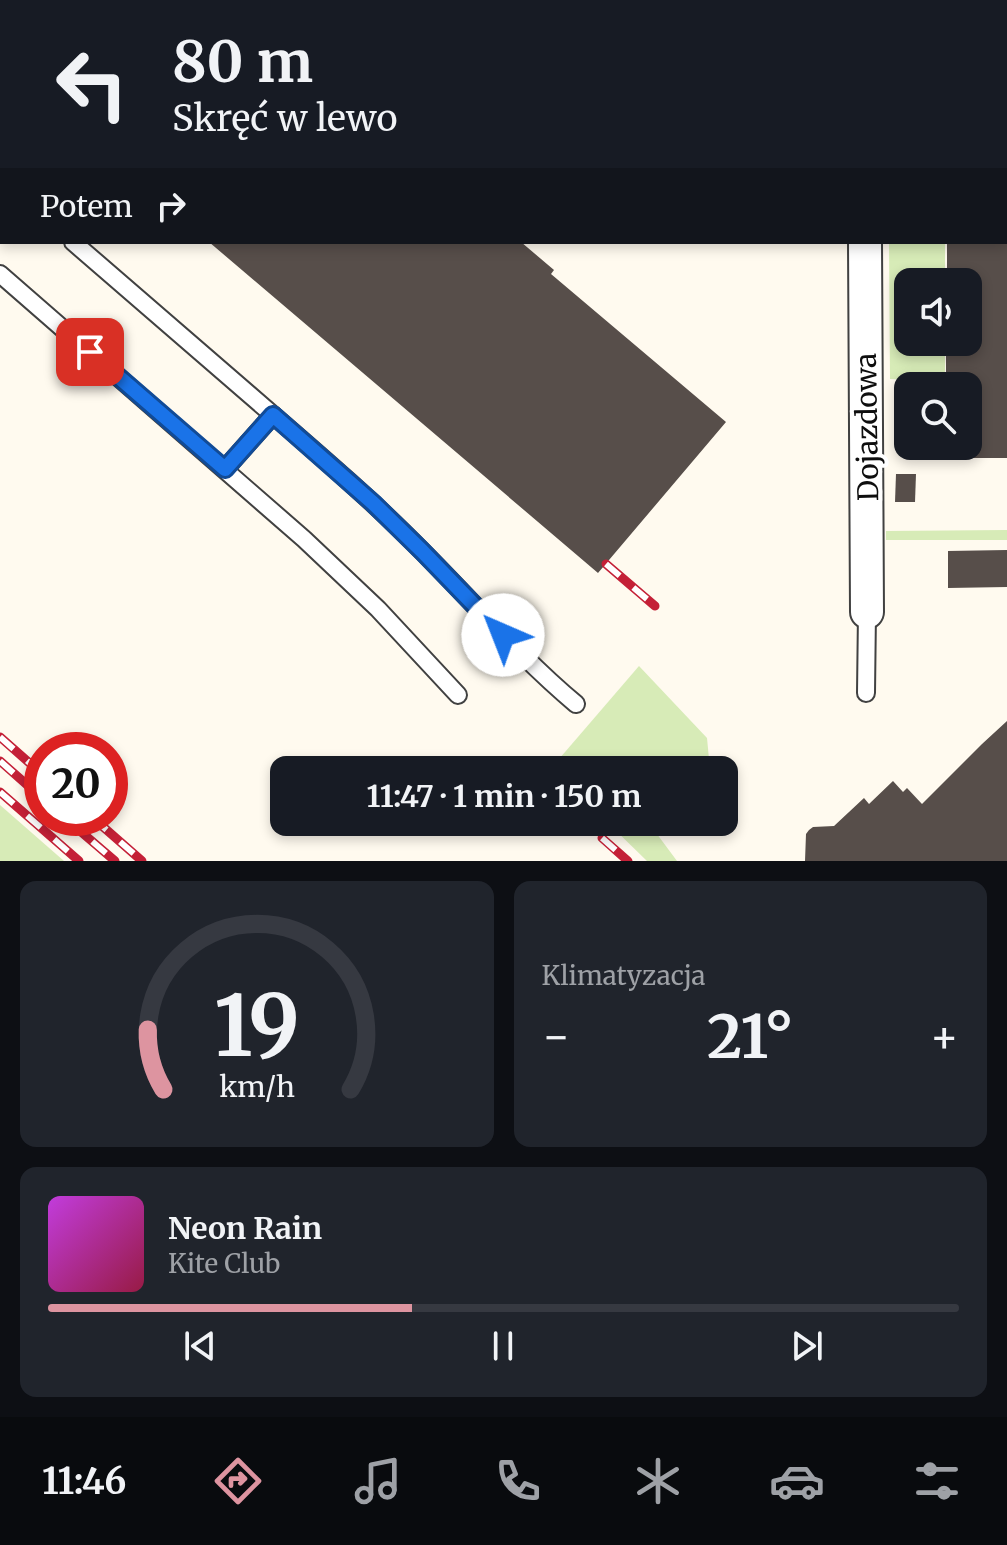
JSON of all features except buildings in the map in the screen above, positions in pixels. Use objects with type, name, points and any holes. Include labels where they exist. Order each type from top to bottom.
[{"type":"street","name":"Dojazdowa","points":[[865,244],[867,612]]},
{"type":"lane","points":[[75,244],[373,503],[544,677],[576,704]]},
{"type":"lane","points":[[0,274],[294,530],[406,638],[458,695]]},
{"type":"lane","points":[[225,469],[273,415]]},
{"type":"lane","points":[[866,693],[867,612]]},
{"type":"green space","points":[[889,244],[945,244],[945,268],[894,268],[894,356],[945,356],[945,372],[894,372],[894,379],[890,379]]},
{"type":"green space","points":[[1007,530],[1007,540],[886,540],[886,531]]},
{"type":"green space","points":[[639,666],[707,738],[709,756],[562,756]]},
{"type":"green space","points":[[0,805],[24,826],[24,836],[35,836],[64,861],[0,861]]},
{"type":"green space","points":[[621,836],[658,836],[677,861],[647,861]]},
{"type":"railway","points":[[606,564],[655,606]]},
{"type":"railway","points":[[0,737],[24,758]]},
{"type":"railway","points":[[0,761],[24,782]]},
{"type":"railway","points":[[0,792],[79,861]]},
{"type":"railway","points":[[86,836],[115,861]]},
{"type":"railway","points":[[114,836],[142,861]]},
{"type":"railway","points":[[602,838],[628,861]]},
{"type":"route","points":[[90,352],[225,469],[273,415],[373,503],[503,635]]}]
